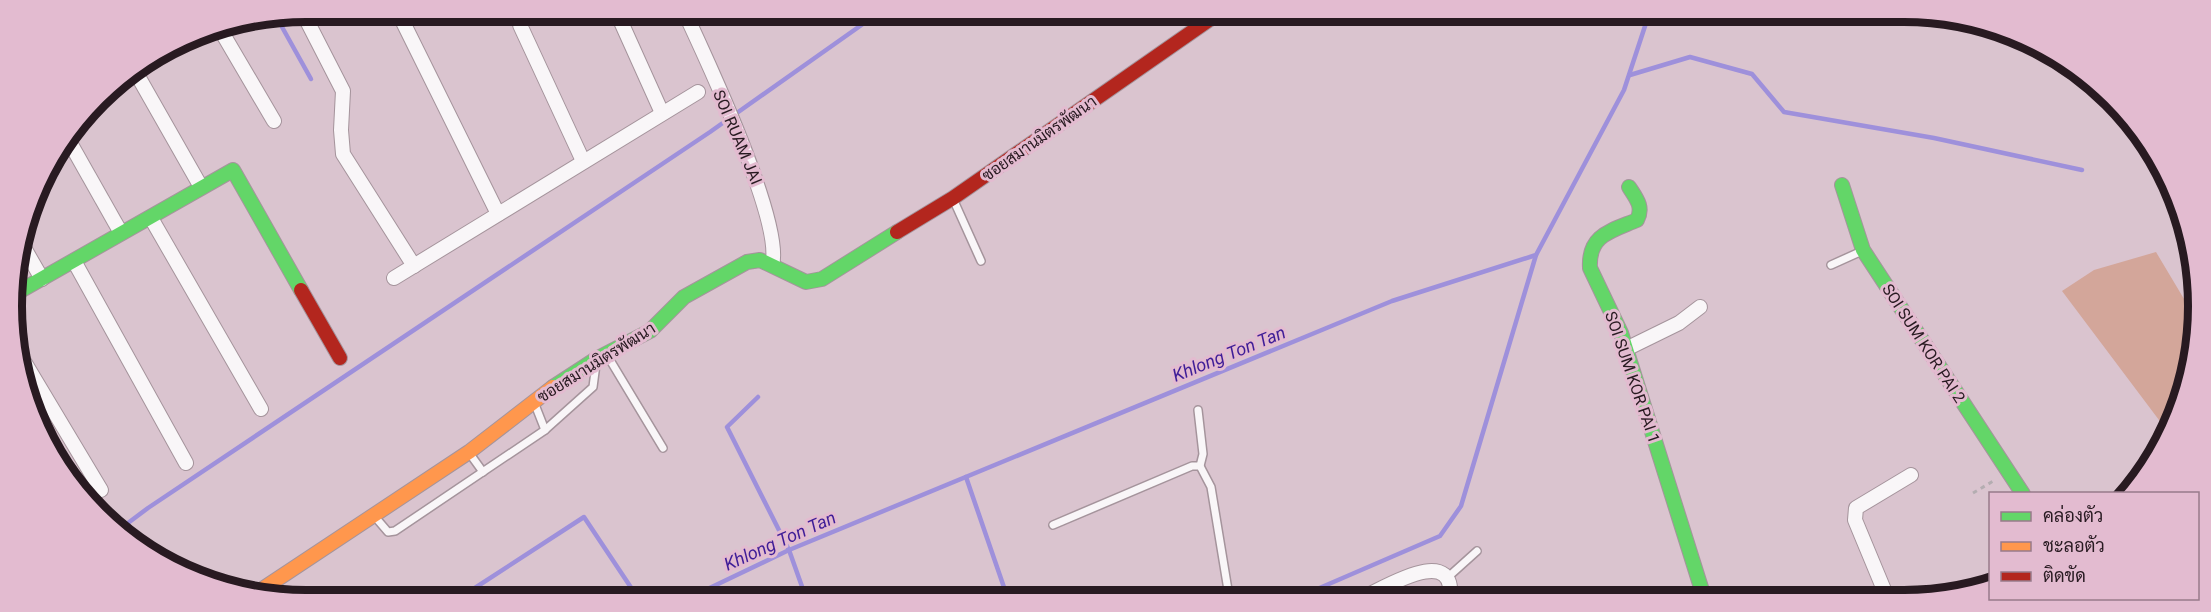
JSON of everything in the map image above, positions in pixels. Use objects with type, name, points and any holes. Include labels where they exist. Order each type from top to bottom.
[{"type":"street","points":[[308,22],[343,90],[341,130],[343,154],[414,266]]},
{"type":"street","points":[[403,22],[498,214]]},
{"type":"street","points":[[620,22],[662,113]]},
{"type":"street","name":"SOI RUAM JAI","points":[[689,22],[743,150],[771,225],[774,249],[772,265]]},
{"type":"street","name":"ซอยสมานมิตรพัฒนา","points":[[266,587],[469,453],[533,401],[601,356],[650,331],[684,297],[720,275],[747,262],[760,260],[806,282],[822,279],[952,198],[1206,22]]},
{"type":"street","points":[[520,25],[583,161]]},
{"type":"street","points":[[224,35],[274,121]]},
{"type":"street","points":[[138,77],[201,187]]},
{"type":"street","points":[[394,278],[698,92]]},
{"type":"street","points":[[72,146],[122,233]]},
{"type":"street","points":[[23,290],[233,170],[340,358]]},
{"type":"street","name":"SOI SUM KOR PAI 2","points":[[1842,185],[1863,250],[2023,492]]},
{"type":"street","name":"SOI SUM KOR PAI 1","points":[[1629,187],[1641,208],[1641,216],[1638,220],[1598,238],[1590,248],[1588,257],[1590,268],[1626,349],[1702,590]]},
{"type":"street","points":[[151,218],[261,409]]},
{"type":"street","points":[[28,253],[42,279]]},
{"type":"street","points":[[74,261],[186,463]]},
{"type":"street","points":[[1626,349],[1679,323],[1700,307]]},
{"type":"street","points":[[30,372],[101,490]]},
{"type":"street","points":[[1884,590],[1855,520],[1856,508],[1911,475]]},
{"type":"street","points":[[1379,590],[1418,572],[1435,571],[1447,578],[1449,590]]},
{"type":"lane","points":[[952,198],[981,261]]},
{"type":"lane","points":[[1831,265],[1863,250]]},
{"type":"lane","points":[[374,516],[391,533],[545,430],[593,387],[601,356]]},
{"type":"lane","points":[[601,356],[663,448]]},
{"type":"lane","points":[[533,401],[545,430]]},
{"type":"lane","points":[[1198,410],[1203,454],[1200,466],[1211,487],[1228,590]]},
{"type":"lane","points":[[469,453],[483,472]]},
{"type":"lane","points":[[1053,525],[1192,466],[1200,466]]},
{"type":"lane","points":[[1447,578],[1477,551]]},
{"type":"path","points":[[1973,493],[2009,471]]},
{"type":"shaded area","points":[[2156,252],[2188,306],[2183,361],[2179,379],[2162,424],[2062,291],[2094,270]]},
{"type":"waterway","points":[[126,525],[710,132],[866,22]]},
{"type":"waterway","name":"Khlong Ton Tan","points":[[705,590],[789,550],[1392,301],[1536,255],[1624,90],[1646,22]]},
{"type":"waterway","points":[[280,24],[311,79]]},
{"type":"waterway","points":[[1630,75],[1690,57],[1752,74],[1784,112],[1934,138],[2082,170]]},
{"type":"waterway","points":[[1315,590],[1440,536],[1461,506],[1536,255]]},
{"type":"waterway","points":[[758,397],[727,427],[789,550],[803,590]]},
{"type":"waterway","points":[[58,444],[82,480]]},
{"type":"waterway","points":[[966,477],[1005,590]]},
{"type":"waterway","name":"Khlong Ton Tan","points":[[472,590],[584,517],[633,590]]},
{"type":"traffic: fast","points":[[23,289],[233,170],[301,290]]},
{"type":"traffic: fast","points":[[1842,185],[1863,250],[2022,492]]},
{"type":"traffic: fast","points":[[1629,187],[1640,211],[1637,220],[1610,231],[1597,241],[1590,257],[1590,268],[1621,333],[1702,590]]},
{"type":"traffic: fast","points":[[553,387],[596,359],[650,331],[684,297],[747,262],[760,260],[806,282],[822,279],[897,232]]},
{"type":"traffic: slow","points":[[266,587],[469,452],[553,387]]},
{"type":"traffic: jam","points":[[897,232],[953,198],[1206,22]]},
{"type":"traffic: jam","points":[[301,290],[340,358]]}]
